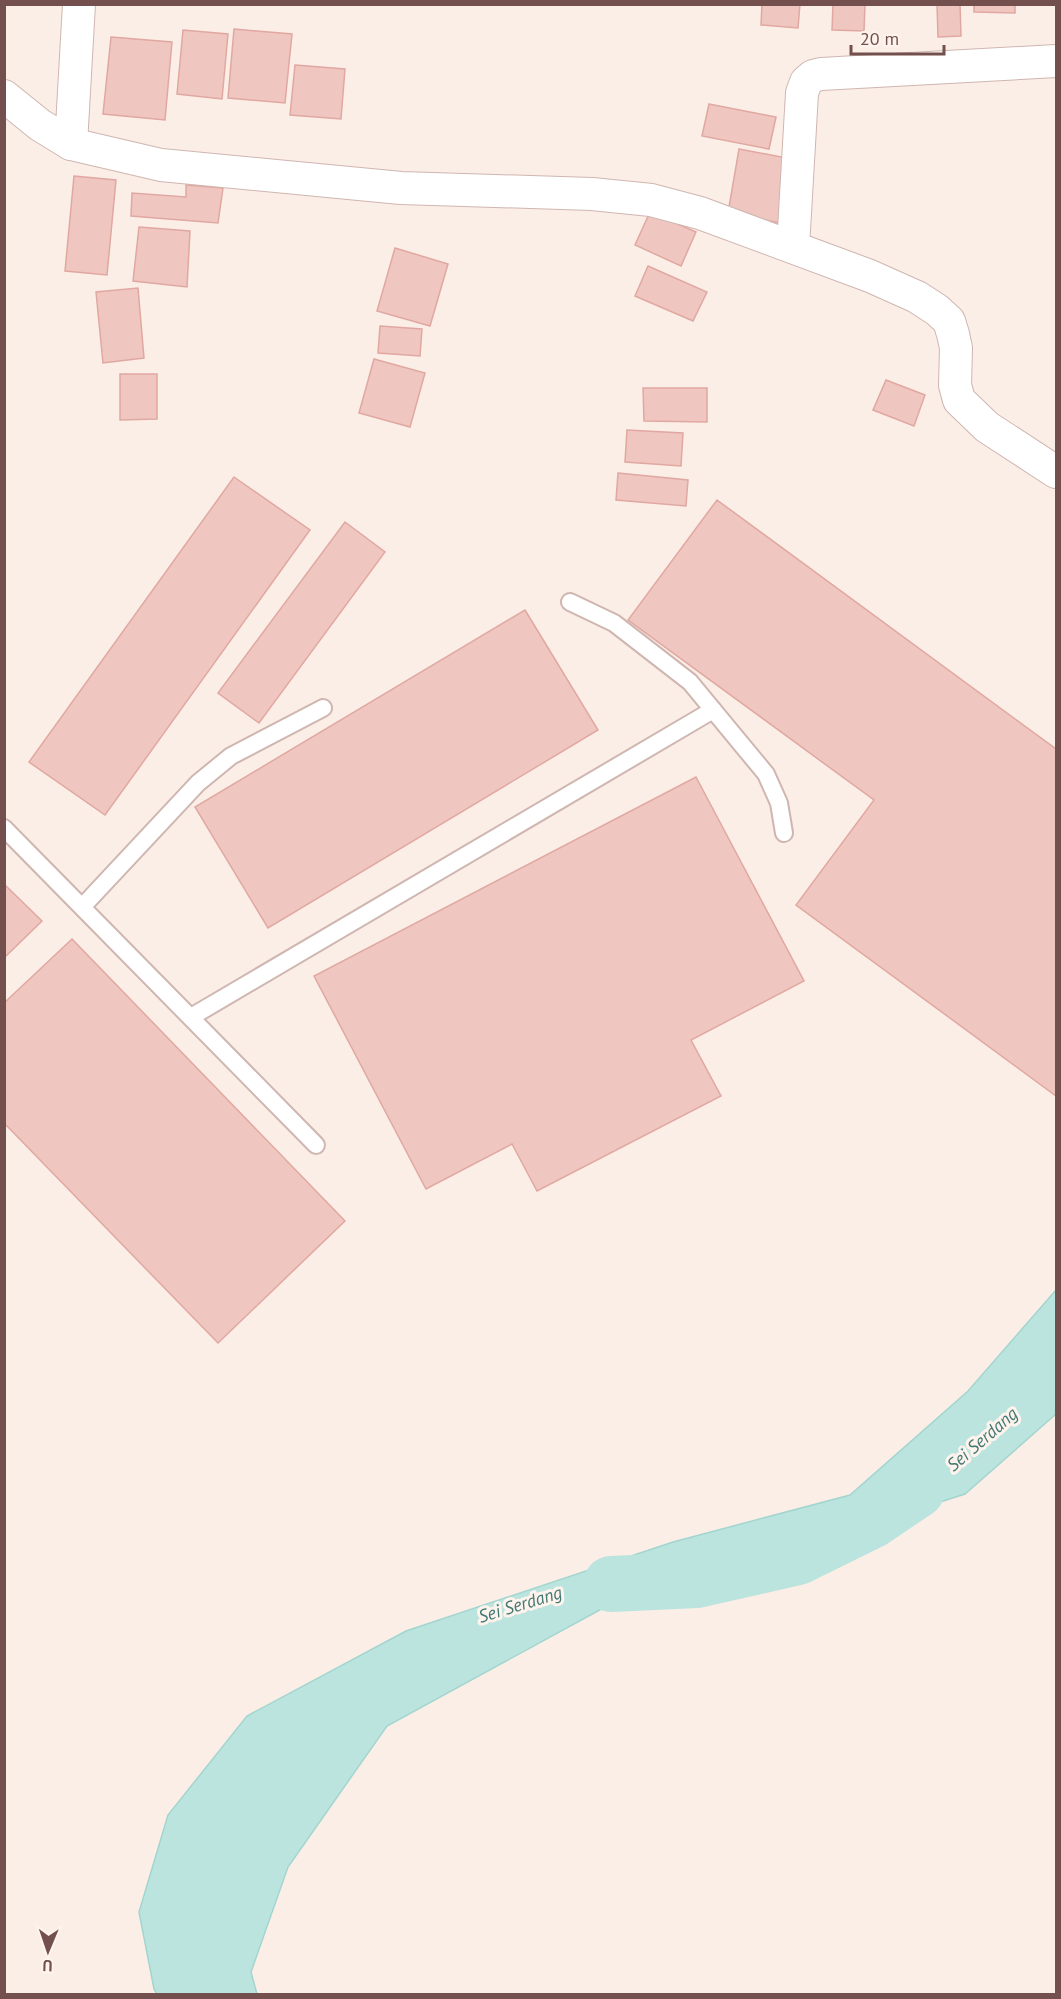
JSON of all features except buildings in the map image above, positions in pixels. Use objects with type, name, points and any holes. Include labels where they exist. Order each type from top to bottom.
[{"type":"street","points":[[71,144],[79,4]]},
{"type":"street","points":[[793,247],[802,93],[806,82],[813,76],[852,71],[1056,61]]},
{"type":"street","points":[[4,96],[40,125],[71,144],[161,165],[400,188],[592,194],[651,200],[700,213],[870,276],[916,297],[937,310],[949,321],[953,334],[956,348],[955,385],[959,400],[987,427],[1056,472]]},
{"type":"lane","points":[[570,602],[614,623],[690,682],[766,774],[779,803],[784,833]]},
{"type":"lane","points":[[83,906],[198,783],[231,756],[323,708]]},
{"type":"lane","points":[[191,1017],[713,710]]},
{"type":"lane","points":[[4,828],[316,1145]]},
{"type":"water","points":[[1056,1290],[1056,1414],[965,1494],[607,1606],[387,1726],[288,1867],[251,1972],[257,1994],[157,1994],[154,1989],[139,1912],[168,1815],[247,1716],[406,1631],[673,1542],[850,1495],[968,1391]]},
{"type":"waterway","name":"Sei Serdang","points":[[611,1584],[697,1580],[798,1557],[871,1521],[917,1490]]}]
